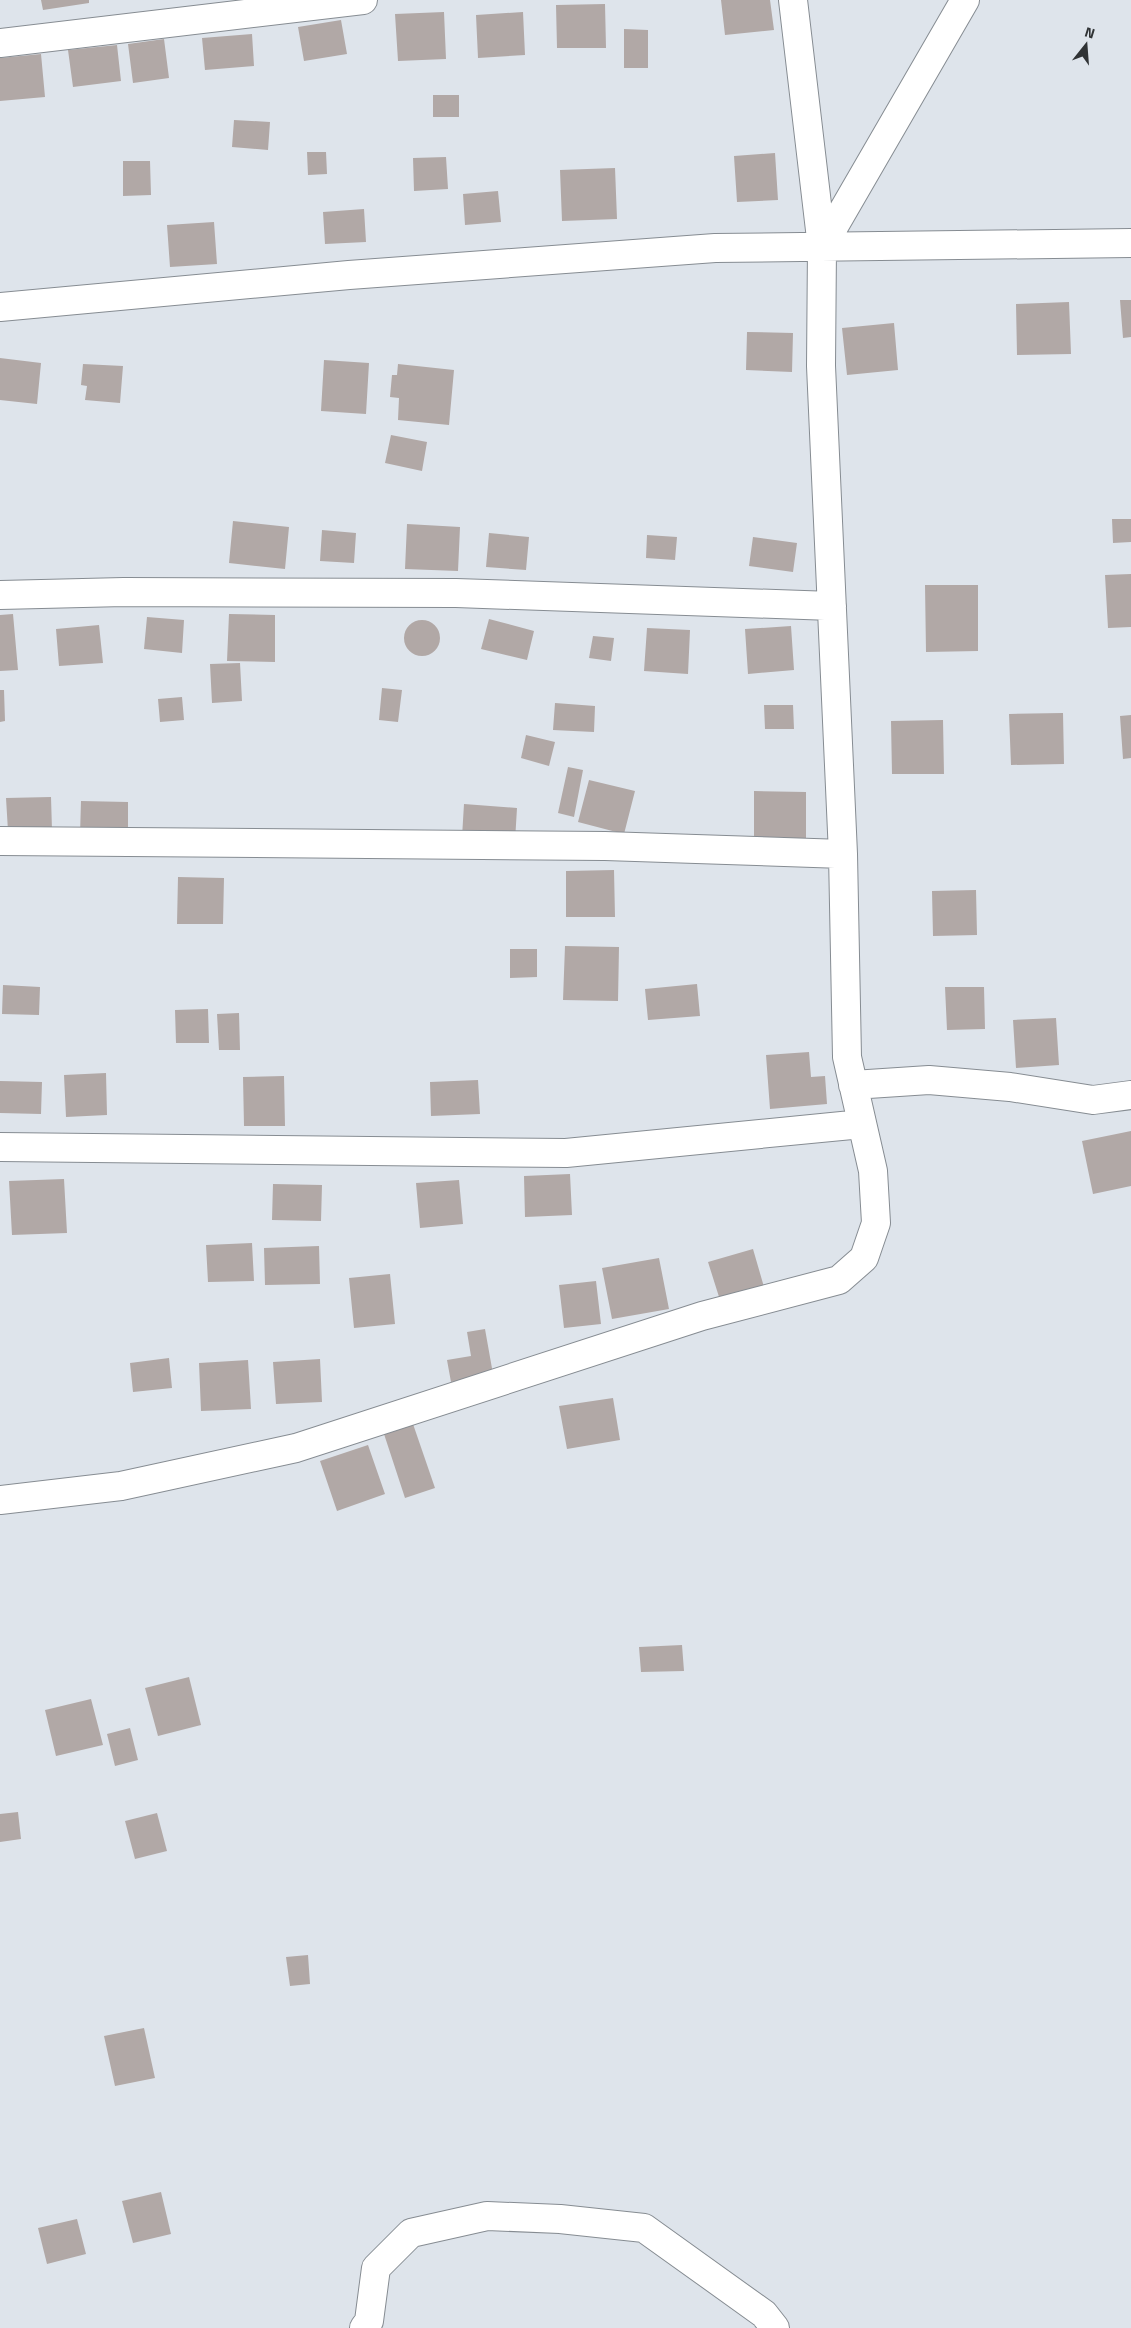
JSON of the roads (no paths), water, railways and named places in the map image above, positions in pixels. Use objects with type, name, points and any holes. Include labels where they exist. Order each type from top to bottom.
[{"type":"street","points":[[0,42],[363,0]]},
{"type":"street","points":[[0,1500],[121,1486],[296,1448],[702,1316],[839,1280],[864,1258],[876,1224],[873,1171],[847,1057],[843,854],[821,366],[822,247],[794,0]]},
{"type":"street","points":[[822,247],[965,0]]},
{"type":"street","points":[[0,306],[349,275],[715,248],[1131,243]]},
{"type":"street","points":[[0,595],[124,592],[456,593],[832,606]]},
{"type":"street","points":[[0,840],[605,846],[843,854]]},
{"type":"street","points":[[853,1085],[929,1080],[1010,1087],[1093,1100],[1131,1095]]},
{"type":"street","points":[[0,1147],[566,1153],[862,1124]]},
{"type":"street","points":[[364,2328],[369,2321],[376,2268],[411,2233],[487,2216],[560,2219],[644,2228],[764,2314],[775,2328]]}]
